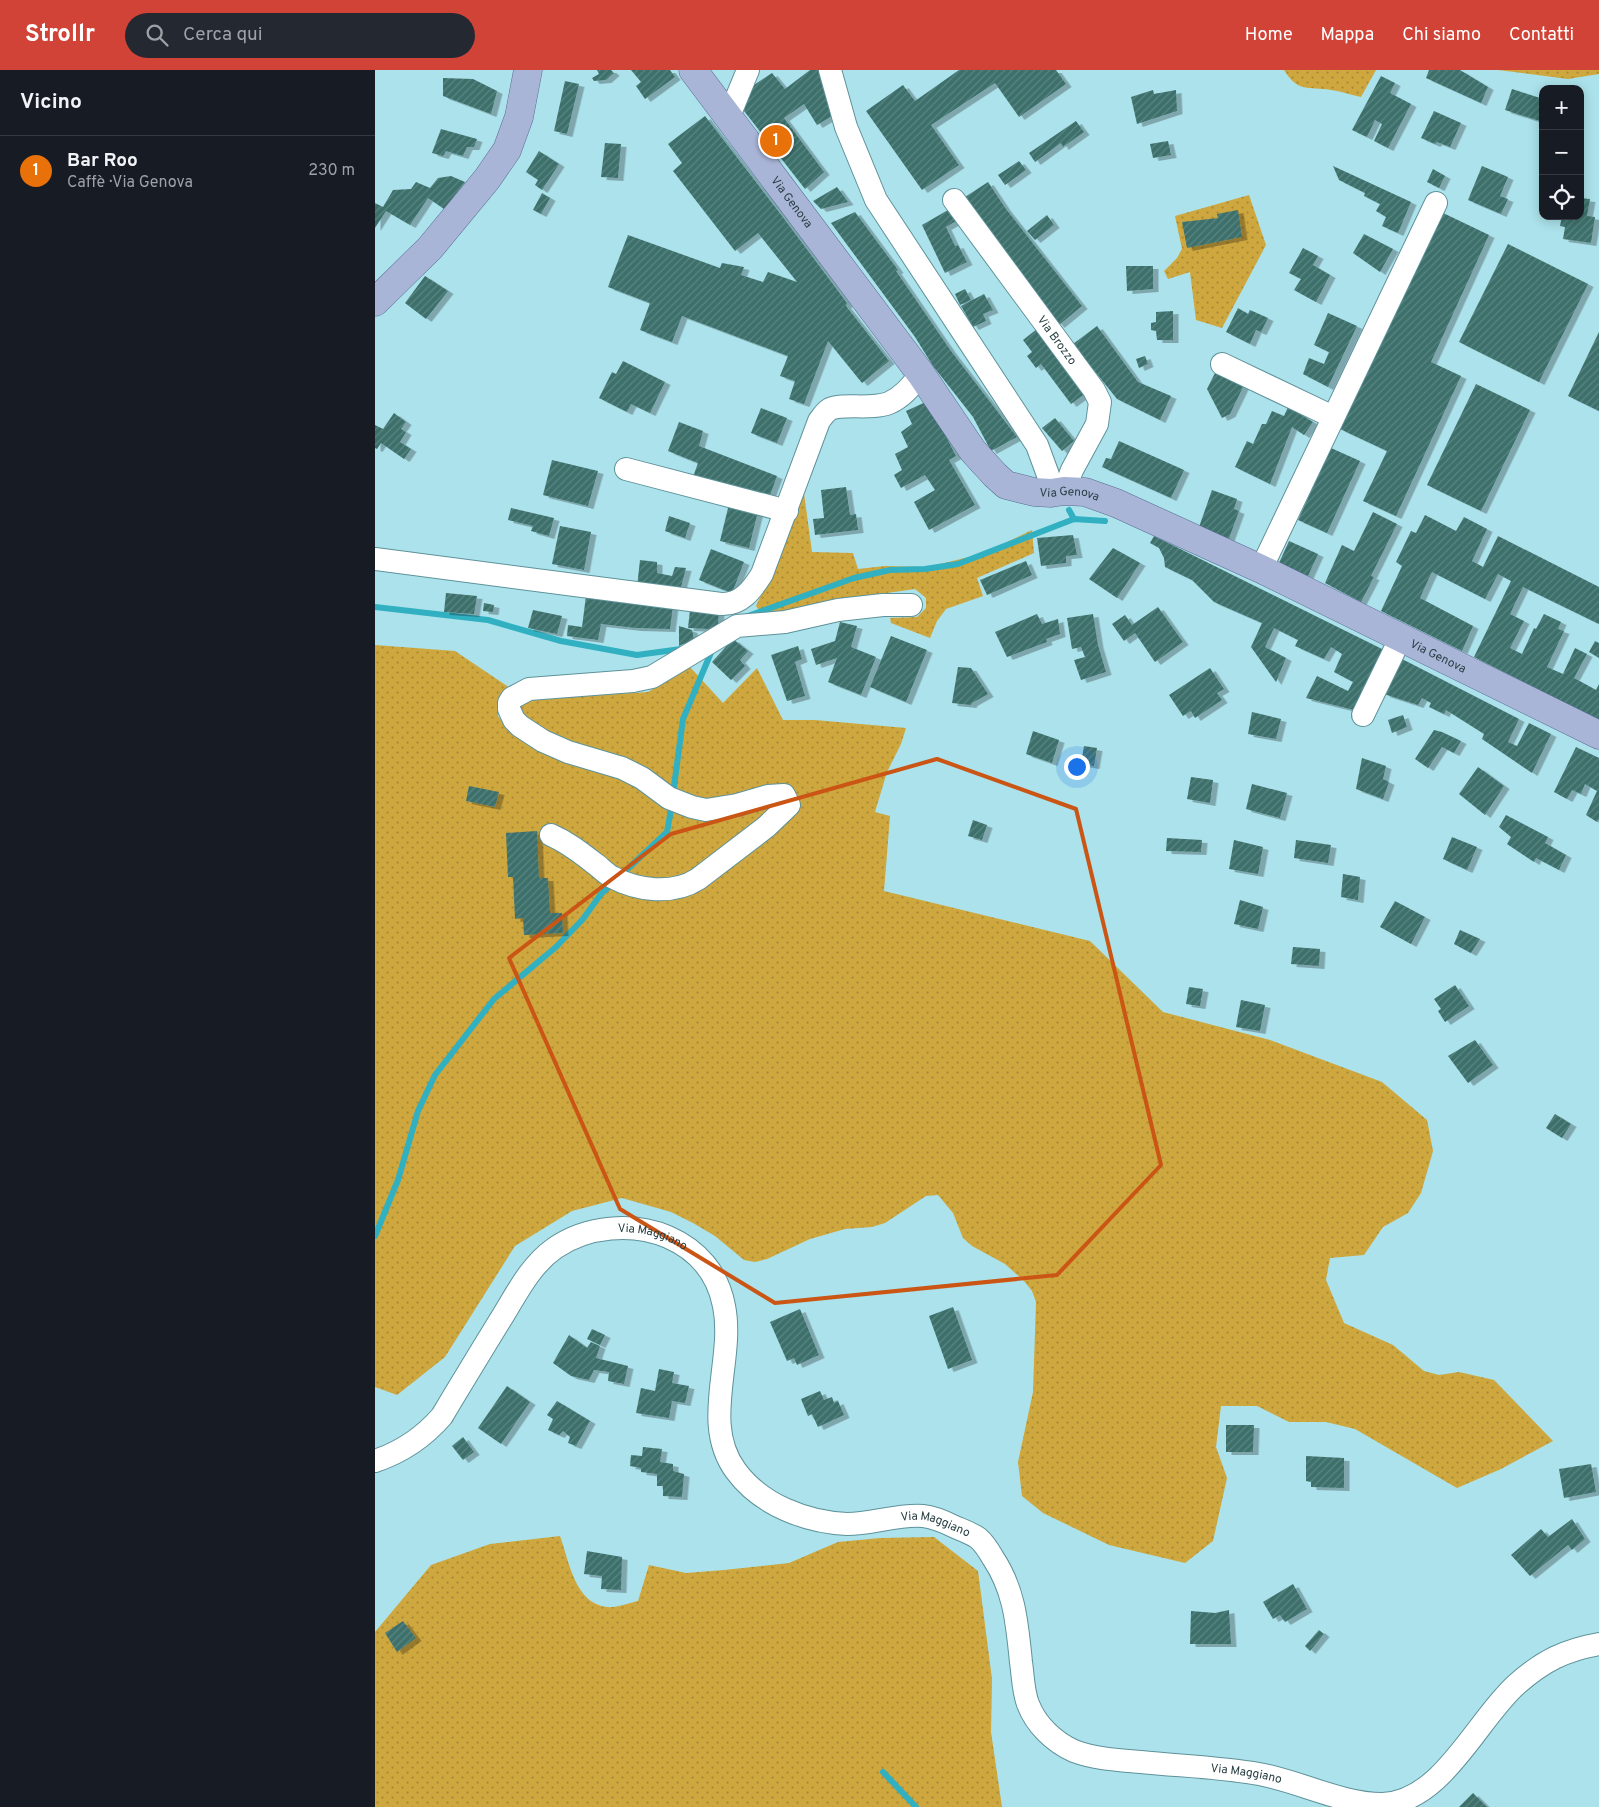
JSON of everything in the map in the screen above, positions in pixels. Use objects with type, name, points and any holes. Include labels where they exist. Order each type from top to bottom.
[{"type":"main road","points":[[375,302],[430,248],[487,179],[507,150],[519,116],[528,70]]},
{"type":"main road","name":"Via Genova","points":[[693,70],[921,374],[973,450],[1005,485],[1034,492],[1085,492],[1117,502],[1261,569],[1599,735]]},
{"type":"street","points":[[729,116],[748,70]]},
{"type":"street","points":[[830,70],[846,127],[876,200],[1037,445],[1048,475],[1057,492]]},
{"type":"street","name":"Via Brozzo","points":[[954,200],[1094,390],[1100,402],[1097,424],[1072,470],[1057,492]]},
{"type":"street","points":[[1261,569],[1436,203]]},
{"type":"street","points":[[1222,364],[1333,417]]},
{"type":"street","points":[[551,836],[565,842],[611,877],[634,885],[663,890],[677,888],[698,879],[787,808],[789,802],[785,796],[779,795],[706,810],[669,798],[642,778],[622,768],[568,752],[543,741],[514,720],[509,709],[509,703],[511,698],[529,689],[633,681],[652,677],[737,617],[762,574],[819,421],[824,414],[830,409],[835,408],[863,407],[889,403],[905,392],[921,374]]},
{"type":"street","points":[[626,468],[787,511]]},
{"type":"street","points":[[375,559],[721,604],[737,617],[785,622],[838,610],[883,605],[911,605]]},
{"type":"street","points":[[1363,716],[1401,637]]},
{"type":"street","name":"Via Maggiano","points":[[375,1461],[407,1448],[429,1430],[442,1416],[532,1270],[554,1249],[573,1239],[601,1230],[626,1227],[650,1231],[673,1239],[696,1254],[709,1268],[717,1282],[724,1306],[727,1336],[719,1420],[721,1440],[727,1456],[736,1471],[765,1498],[779,1507],[813,1519],[849,1524],[925,1516],[944,1522],[976,1537],[1003,1572],[1017,1618],[1024,1692],[1033,1715],[1054,1740],[1073,1750],[1111,1760],[1260,1774],[1350,1799],[1377,1804],[1394,1803],[1409,1798],[1455,1760],[1513,1688],[1539,1666],[1558,1655],[1577,1648],[1599,1644]]},
{"type":"highlighted area","points":[[937,759],[1076,809],[1161,1165],[1057,1275],[775,1303],[620,1209],[509,958],[671,834]]},
{"type":"shaded area","points":[[1284,70],[1376,70],[1361,97],[1304,87],[1294,82]]},
{"type":"shaded area","points":[[1498,70],[1599,70],[1599,74],[1568,79]]},
{"type":"shaded area","points":[[1249,195],[1266,245],[1222,328],[1196,320],[1190,272],[1168,279],[1164,271],[1177,258],[1182,249],[1175,216]]},
{"type":"shaded area","points":[[803,486],[812,552],[853,553],[858,569],[885,566],[928,567],[985,553],[1032,530],[1034,553],[977,578],[983,596],[946,609],[937,621],[930,638],[891,623],[890,618],[917,617],[926,608],[926,598],[915,589],[831,601],[781,612],[761,613],[756,606]]},
{"type":"shaded area","points":[[375,645],[455,651],[510,688],[499,700],[498,716],[511,733],[529,746],[548,755],[651,773],[616,754],[581,746],[531,725],[519,711],[522,703],[539,699],[648,692],[690,667],[723,703],[757,668],[783,720],[815,720],[906,728],[901,744],[887,772],[875,812],[890,816],[884,891],[1090,941],[1163,1012],[1270,1040],[1382,1082],[1427,1120],[1433,1151],[1421,1193],[1408,1213],[1383,1227],[1364,1255],[1330,1258],[1326,1280],[1344,1323],[1393,1345],[1424,1371],[1439,1375],[1459,1372],[1494,1380],[1553,1441],[1501,1469],[1457,1488],[1355,1429],[1326,1422],[1289,1422],[1257,1406],[1221,1406],[1216,1447],[1227,1478],[1213,1541],[1185,1563],[1109,1545],[1043,1513],[1022,1496],[1018,1462],[1033,1392],[1036,1302],[1032,1291],[1024,1281],[1005,1264],[972,1246],[963,1238],[953,1213],[938,1195],[926,1196],[885,1223],[872,1227],[845,1229],[810,1239],[767,1259],[755,1262],[744,1260],[715,1236],[671,1212],[622,1198],[572,1211],[515,1246],[445,1357],[397,1395],[375,1387]]},
{"type":"shaded area","points":[[560,1536],[570,1569],[580,1590],[596,1604],[607,1607],[638,1601],[649,1565],[686,1573],[724,1570],[789,1563],[838,1542],[880,1538],[934,1537],[978,1571],[992,1679],[991,1732],[1002,1807],[375,1807],[375,1632],[431,1565],[490,1544]]},
{"type":"building","points":[[597,70],[611,70],[614,73],[606,80],[594,81],[592,78],[599,74]]},
{"type":"building","points":[[631,70],[670,70],[675,77],[645,99],[636,86],[641,82]]},
{"type":"building","points":[[810,70],[820,70],[832,116],[817,125],[804,104],[784,118],[824,172],[805,189],[744,111],[751,87],[772,73],[785,89]]},
{"type":"building","points":[[959,70],[1056,70],[1066,84],[1019,117],[995,83],[931,125],[959,165],[922,190],[866,111],[903,85],[915,101]]},
{"type":"building","points":[[1429,70],[1460,70],[1488,87],[1481,103],[1426,78]]},
{"type":"building","points":[[1381,76],[1395,83],[1390,93],[1411,104],[1388,148],[1374,141],[1382,124],[1375,120],[1367,137],[1352,130]]},
{"type":"building","points":[[443,78],[473,79],[497,91],[491,114],[443,96]]},
{"type":"building","points":[[565,81],[579,84],[567,134],[554,131]]},
{"type":"building","points":[[1512,89],[1539,98],[1539,121],[1505,110]]},
{"type":"building","points":[[1153,90],[1154,94],[1176,90],[1177,111],[1137,124],[1131,97]]},
{"type":"building","points":[[1434,111],[1461,123],[1450,147],[1437,142],[1435,144],[1421,138]]},
{"type":"building","points":[[705,116],[782,216],[847,303],[846,306],[889,361],[862,383],[828,341],[804,404],[789,399],[795,381],[780,376],[788,356],[682,316],[672,342],[640,330],[650,303],[608,287],[628,235],[720,268],[722,263],[744,267],[741,275],[763,282],[768,272],[797,282],[758,233],[735,251],[673,171],[682,163],[668,144]]},
{"type":"building","points":[[1076,121],[1084,132],[1063,147],[1061,143],[1035,162],[1029,153]]},
{"type":"building","points":[[441,129],[477,139],[474,147],[467,147],[463,156],[446,151],[443,156],[432,153]]},
{"type":"building","points":[[1168,141],[1171,155],[1153,158],[1150,144]]},
{"type":"building","points":[[605,143],[621,144],[618,178],[601,177]]},
{"type":"building","points":[[539,151],[559,164],[542,190],[535,185],[538,180],[526,172]]},
{"type":"building","points":[[1019,161],[1026,170],[1005,185],[998,175]]},
{"type":"building","points":[[1333,166],[1411,202],[1398,233],[1382,226],[1386,217],[1376,211],[1380,204],[1364,196],[1365,193],[1339,180]]},
{"type":"building","points":[[1482,166],[1508,177],[1500,196],[1508,199],[1501,214],[1468,200]]},
{"type":"building","points":[[1433,169],[1445,176],[1439,188],[1427,182]]},
{"type":"building","points":[[451,176],[465,182],[444,209],[428,198],[410,225],[386,211],[375,228],[375,203],[383,207],[393,190],[411,189],[416,182],[430,188],[438,178]]},
{"type":"building","points":[[988,182],[1006,209],[1082,306],[1059,325],[962,199]]},
{"type":"building","points":[[837,187],[848,202],[821,209],[813,201]]},
{"type":"building","points":[[542,193],[550,198],[541,214],[533,210]]},
{"type":"building","points":[[1584,198],[1590,199],[1587,216],[1595,217],[1591,243],[1563,239],[1565,227],[1560,226],[1561,220],[1584,220]]},
{"type":"building","points":[[955,206],[963,217],[946,227],[955,246],[958,245],[967,262],[945,273],[922,225]]},
{"type":"building","points":[[1238,210],[1242,237],[1187,248],[1182,222],[1218,218],[1217,214]]},
{"type":"building","points":[[855,212],[898,270],[896,271],[951,351],[1017,437],[991,451],[973,417],[933,366],[915,337],[831,223]]},
{"type":"building","points":[[1441,212],[1489,235],[1431,362],[1461,376],[1396,516],[1363,501],[1387,451],[1340,429]]},
{"type":"building","points":[[1047,215],[1054,225],[1035,240],[1027,231]]},
{"type":"building","points":[[1364,234],[1393,249],[1380,272],[1353,253]]},
{"type":"building","points":[[1508,244],[1588,284],[1539,382],[1459,342]]},
{"type":"building","points":[[1303,248],[1318,256],[1313,265],[1330,275],[1316,302],[1294,290],[1301,279],[1289,273]]},
{"type":"building","points":[[1126,266],[1153,266],[1153,289],[1127,291]]},
{"type":"building","points":[[425,276],[448,291],[426,319],[405,303]]},
{"type":"building","points":[[965,289],[971,300],[960,305],[955,294]]},
{"type":"building","points":[[984,294],[993,310],[983,314],[986,321],[973,327],[961,306]]},
{"type":"building","points":[[1238,308],[1248,314],[1250,310],[1268,318],[1261,332],[1256,330],[1250,344],[1226,332]]},
{"type":"building","points":[[1173,311],[1173,340],[1157,340],[1156,331],[1151,330],[1151,323],[1156,322],[1156,312]]},
{"type":"building","points":[[1328,313],[1357,326],[1328,387],[1303,374],[1309,358],[1324,364],[1329,352],[1314,345]]},
{"type":"building","points":[[1097,326],[1138,382],[1171,396],[1160,420],[1117,399],[1073,344]]},
{"type":"building","points":[[1037,329],[1086,393],[1071,404],[1041,364],[1036,368],[1027,356],[1032,352],[1023,340]]},
{"type":"building","points":[[1599,332],[1599,411],[1568,396]]},
{"type":"building","points":[[1145,356],[1148,364],[1139,368],[1136,359]]},
{"type":"building","points":[[623,361],[665,382],[650,413],[631,404],[627,412],[599,398],[612,372],[616,374]]},
{"type":"building","points":[[1216,371],[1244,385],[1230,414],[1222,418],[1207,389]]},
{"type":"building","points":[[1476,384],[1530,410],[1481,511],[1427,485]]},
{"type":"building","points":[[928,401],[956,456],[949,460],[975,505],[929,530],[914,502],[935,490],[925,475],[901,488],[894,475],[902,470],[895,454],[908,447],[901,432],[912,424],[906,411]]},
{"type":"building","points":[[1288,407],[1313,422],[1304,435],[1292,427],[1270,484],[1235,467],[1247,441],[1253,444],[1262,424],[1266,424],[1272,411],[1284,416]]},
{"type":"building","points":[[761,408],[787,418],[777,443],[751,433]]},
{"type":"building","points":[[394,413],[406,422],[401,429],[406,432],[400,442],[411,449],[404,459],[381,443],[377,449],[375,448],[375,425],[383,429]]},
{"type":"building","points":[[1055,418],[1074,441],[1062,451],[1042,428]]},
{"type":"building","points":[[679,422],[703,431],[699,446],[777,476],[768,501],[693,477],[698,463],[668,451]]},
{"type":"building","points":[[1119,441],[1184,470],[1171,498],[1102,467],[1106,458],[1111,459]]},
{"type":"building","points":[[1331,448],[1360,461],[1327,533],[1298,520]]},
{"type":"building","points":[[552,460],[598,471],[588,506],[543,495]]},
{"type":"building","points":[[846,487],[850,515],[856,514],[858,530],[815,535],[813,519],[824,518],[821,490]]},
{"type":"building","points":[[1212,490],[1237,499],[1234,509],[1239,511],[1227,544],[1198,530]]},
{"type":"building","points":[[729,504],[758,511],[749,548],[720,541]]},
{"type":"building","points":[[511,508],[554,518],[549,536],[531,531],[533,526],[508,520]]},
{"type":"building","points":[[1373,512],[1397,524],[1371,576],[1374,577],[1361,602],[1325,583],[1342,545],[1354,551]]},
{"type":"building","points":[[1425,515],[1456,531],[1464,517],[1487,529],[1472,561],[1483,567],[1498,536],[1599,587],[1599,624],[1523,587],[1510,614],[1524,621],[1510,648],[1522,654],[1534,628],[1536,629],[1544,614],[1561,622],[1558,629],[1564,631],[1547,667],[1563,674],[1575,648],[1587,654],[1574,678],[1596,690],[1599,684],[1599,720],[1474,657],[1511,581],[1498,574],[1485,599],[1432,572],[1429,578],[1420,598],[1473,626],[1462,651],[1381,611],[1402,566],[1396,562],[1411,531],[1416,533]]},
{"type":"building","points":[[669,516],[690,523],[685,538],[665,531]]},
{"type":"building","points":[[560,526],[591,532],[584,570],[552,564]]},
{"type":"building","points":[[1073,535],[1077,555],[1066,556],[1066,563],[1041,566],[1037,538]]},
{"type":"building","points":[[1154,536],[1384,650],[1354,710],[1306,698],[1317,676],[1348,691],[1353,682],[1334,672],[1342,654],[1331,647],[1324,659],[1295,646],[1298,640],[1274,628],[1265,647],[1286,658],[1276,682],[1251,647],[1262,623],[1214,602],[1192,580],[1165,567],[1164,558],[1159,548],[1150,543]]},
{"type":"building","points":[[1289,541],[1318,554],[1308,576],[1279,563]]},
{"type":"building","points":[[1113,548],[1140,563],[1117,598],[1089,579]]},
{"type":"building","points":[[711,549],[744,562],[732,593],[699,580]]},
{"type":"building","points":[[640,560],[657,562],[657,573],[672,576],[675,567],[686,568],[680,591],[637,587]]},
{"type":"building","points":[[1026,561],[1032,575],[987,595],[980,580]]},
{"type":"building","points":[[446,593],[477,596],[474,614],[444,612]]},
{"type":"building","points":[[586,596],[673,606],[670,629],[601,624],[598,640],[567,636],[568,625],[582,627]]},
{"type":"building","points":[[484,603],[494,605],[493,612],[483,611]]},
{"type":"building","points":[[1158,607],[1183,642],[1155,662],[1135,633],[1124,641],[1112,624],[1125,615],[1132,625]]},
{"type":"building","points":[[533,610],[562,616],[557,634],[528,628]]},
{"type":"building","points":[[690,610],[719,611],[718,625],[709,629],[688,628]]},
{"type":"building","points":[[1037,614],[1042,624],[1058,619],[1060,634],[1046,639],[1047,642],[1007,657],[995,632]]},
{"type":"building","points":[[1093,614],[1098,645],[1106,672],[1081,680],[1074,660],[1085,657],[1081,647],[1072,649],[1067,618]]},
{"type":"building","points":[[840,622],[857,626],[851,647],[876,657],[861,695],[828,682],[837,658],[816,665],[811,649],[835,641]]},
{"type":"building","points":[[679,626],[692,630],[694,639],[679,646]]},
{"type":"building","points":[[891,636],[927,650],[906,702],[870,687]]},
{"type":"building","points":[[733,639],[748,651],[740,660],[745,666],[731,680],[712,662]]},
{"type":"building","points":[[1595,641],[1599,643],[1599,658],[1589,652]]},
{"type":"building","points":[[798,646],[802,659],[795,662],[805,696],[787,701],[771,655]]},
{"type":"building","points":[[1402,659],[1519,719],[1508,742],[1517,746],[1529,723],[1551,734],[1532,773],[1482,739],[1484,734],[1446,710],[1444,714],[1429,707],[1431,703],[1422,698],[1418,705],[1384,694]]},
{"type":"building","points":[[958,667],[971,668],[988,694],[971,705],[952,703]]},
{"type":"building","points":[[1210,668],[1224,689],[1217,693],[1222,700],[1195,718],[1191,711],[1183,716],[1169,695]]},
{"type":"building","points":[[1252,712],[1281,719],[1276,739],[1248,734]]},
{"type":"building","points":[[1403,715],[1407,727],[1392,733],[1388,720]]},
{"type":"building","points":[[1434,730],[1461,741],[1454,753],[1442,747],[1428,768],[1415,759]]},
{"type":"building","points":[[1033,731],[1059,740],[1052,763],[1026,754]]},
{"type":"building","points":[[1084,746],[1097,748],[1094,766],[1081,764]]},
{"type":"building","points":[[1576,747],[1599,758],[1599,819],[1597,822],[1586,815],[1597,791],[1585,784],[1581,794],[1572,790],[1567,799],[1554,792]]},
{"type":"building","points":[[1362,758],[1386,766],[1383,779],[1389,782],[1383,799],[1356,789]]},
{"type":"building","points":[[1478,767],[1504,786],[1485,815],[1459,794]]},
{"type":"building","points":[[1191,777],[1213,780],[1210,803],[1187,799]]},
{"type":"building","points":[[1252,784],[1287,793],[1280,818],[1246,809]]},
{"type":"building","points":[[469,786],[499,792],[495,807],[466,801]]},
{"type":"building","points":[[1506,815],[1548,837],[1545,843],[1566,855],[1559,870],[1536,858],[1534,862],[1507,844],[1511,837],[1499,827]]},
{"type":"building","points":[[973,820],[987,825],[982,840],[968,836]]},
{"type":"building","points":[[537,831],[539,878],[548,878],[550,913],[562,913],[563,933],[524,935],[523,918],[515,919],[513,877],[508,877],[506,833]]},
{"type":"building","points":[[1452,837],[1477,847],[1467,870],[1443,859]]},
{"type":"building","points":[[1167,838],[1202,840],[1201,852],[1166,851]]},
{"type":"building","points":[[1234,840],[1263,847],[1258,874],[1229,869]]},
{"type":"building","points":[[1296,840],[1331,845],[1328,863],[1294,858]]},
{"type":"building","points":[[1343,874],[1360,877],[1358,900],[1341,897]]},
{"type":"building","points":[[1240,900],[1263,907],[1258,929],[1234,924]]},
{"type":"building","points":[[1395,901],[1425,917],[1411,944],[1380,927]]},
{"type":"building","points":[[1460,930],[1480,939],[1471,953],[1454,944]]},
{"type":"building","points":[[1293,947],[1320,949],[1319,966],[1291,964]]},
{"type":"building","points":[[1455,985],[1469,1006],[1445,1022],[1438,1011],[1441,1009],[1434,999]]},
{"type":"building","points":[[1189,987],[1203,989],[1200,1006],[1186,1004]]},
{"type":"building","points":[[1241,1000],[1265,1005],[1260,1031],[1236,1027]]},
{"type":"building","points":[[1475,1040],[1493,1065],[1468,1083],[1448,1056]]},
{"type":"building","points":[[1555,1114],[1571,1124],[1562,1138],[1546,1128]]},
{"type":"building","points":[[953,1307],[972,1360],[948,1369],[929,1316]]},
{"type":"building","points":[[800,1309],[819,1355],[797,1365],[794,1358],[787,1361],[770,1322]]},
{"type":"building","points":[[592,1329],[605,1335],[600,1345],[587,1339]]},
{"type":"building","points":[[569,1335],[587,1348],[591,1342],[600,1346],[596,1358],[628,1366],[624,1384],[608,1381],[609,1372],[594,1370],[589,1380],[571,1376],[553,1363]]},
{"type":"building","points":[[659,1369],[674,1372],[672,1383],[689,1386],[685,1403],[672,1401],[669,1418],[636,1413],[641,1388],[655,1391]]},
{"type":"building","points":[[507,1386],[530,1402],[501,1444],[478,1428]]},
{"type":"building","points":[[820,1391],[824,1400],[832,1397],[834,1403],[838,1401],[844,1415],[818,1427],[812,1414],[808,1416],[801,1399]]},
{"type":"building","points":[[557,1401],[590,1421],[576,1446],[568,1443],[570,1437],[563,1431],[559,1435],[548,1430],[553,1419],[547,1415]]},
{"type":"building","points":[[1226,1425],[1254,1425],[1253,1452],[1226,1452]]},
{"type":"building","points":[[463,1437],[474,1452],[463,1460],[452,1446]]},
{"type":"building","points":[[643,1447],[662,1449],[660,1462],[673,1464],[673,1471],[684,1474],[682,1497],[663,1496],[663,1486],[657,1486],[657,1474],[641,1472],[641,1468],[630,1466],[631,1455],[642,1456]]},
{"type":"building","points":[[1306,1456],[1344,1458],[1344,1488],[1311,1487],[1311,1482],[1306,1481]]},
{"type":"building","points":[[1591,1464],[1596,1492],[1564,1498],[1559,1469]]},
{"type":"building","points":[[1572,1519],[1585,1539],[1572,1550],[1568,1545],[1530,1576],[1511,1555],[1541,1529],[1548,1537]]},
{"type":"building","points":[[587,1551],[622,1557],[621,1590],[601,1589],[602,1576],[584,1574]]},
{"type":"building","points":[[1293,1584],[1307,1609],[1285,1622],[1280,1615],[1273,1619],[1263,1602]]},
{"type":"building","points":[[1229,1610],[1231,1644],[1190,1644],[1191,1611],[1215,1613]]},
{"type":"building","points":[[403,1621],[416,1638],[397,1652],[385,1633]]},
{"type":"building","points":[[1319,1630],[1324,1634],[1310,1651],[1305,1646]]},
{"type":"building","points":[[1473,1793],[1487,1807],[1459,1807]]},
{"type":"waterway","points":[[1069,510],[1074,519]]},
{"type":"waterway","points":[[748,616],[854,578],[890,570],[925,569],[958,564],[1074,519],[1105,521]]},
{"type":"waterway","points":[[375,607],[488,620],[561,641],[637,655],[681,649]]},
{"type":"waterway","points":[[673,794],[683,719],[713,648]]},
{"type":"waterway","points":[[620,876],[667,832],[672,804]]},
{"type":"waterway","points":[[375,1236],[398,1180],[418,1111],[435,1075],[494,999],[556,947],[583,919],[601,894],[613,883]]},
{"type":"waterway","points":[[883,1772],[916,1807]]},
{"type":"place","name":"Bar Roo","points":[[776,141]]}]
